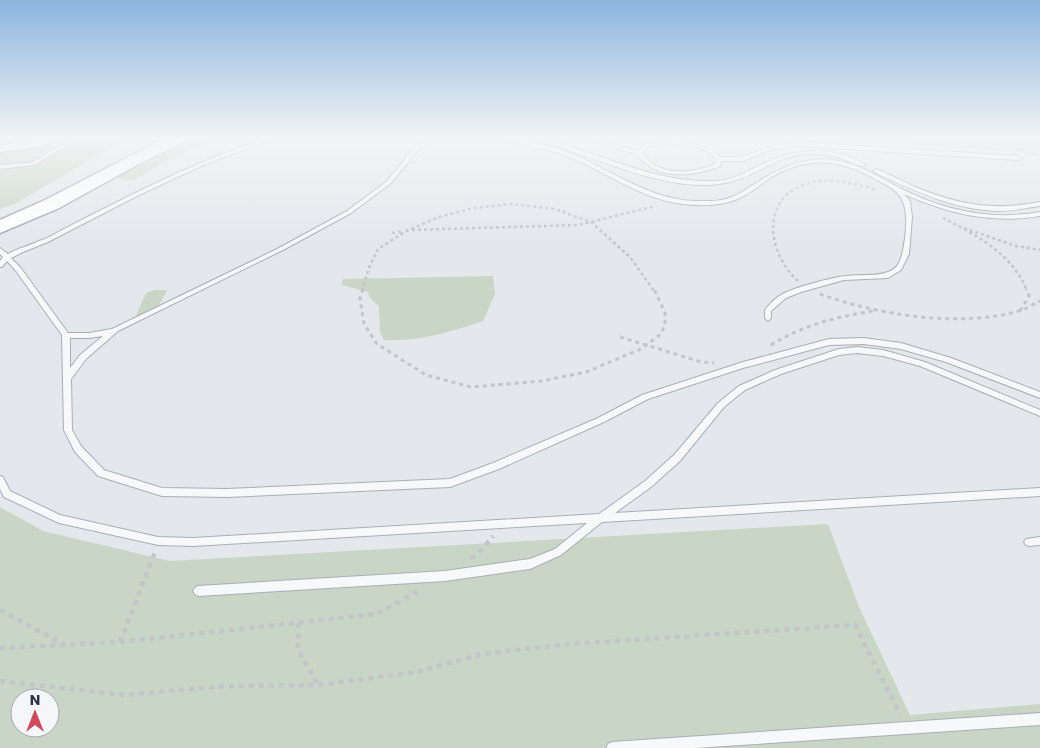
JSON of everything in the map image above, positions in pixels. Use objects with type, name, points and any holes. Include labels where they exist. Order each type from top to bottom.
[{"type":"main road","points":[[0,217],[50,194],[87,173]]},
{"type":"main road","points":[[0,227],[52,204],[109,173]]},
{"type":"lane","points":[[0,265],[5,256],[39,244],[183,173]]},
{"type":"lane","points":[[66,335],[96,336],[116,330],[281,249],[349,212],[388,183],[396,173]]},
{"type":"lane","points":[[607,173],[651,194],[679,202],[715,203],[738,197],[775,173]]},
{"type":"lane","points":[[638,173],[696,182],[717,183],[739,178],[750,173]]},
{"type":"lane","points":[[867,173],[927,202],[964,212],[998,218],[1023,218],[1040,214]]},
{"type":"lane","points":[[881,173],[912,188],[970,206],[1008,210],[1040,204]]},
{"type":"lane","points":[[768,318],[768,310],[784,296],[799,290],[844,278],[888,276],[899,268],[906,254],[909,217],[907,202],[896,188]]},
{"type":"lane","points":[[0,250],[18,269],[66,335],[68,430],[78,449],[100,473],[162,492],[227,493],[450,483],[496,466],[601,420],[645,397],[743,365],[829,342],[864,340],[902,346],[948,360],[1040,395]]},
{"type":"lane","points":[[67,378],[83,357],[116,330]]},
{"type":"lane","points":[[198,591],[445,576],[530,564],[558,552],[599,519],[648,484],[677,458],[721,404],[742,388],[778,372],[839,352],[857,350],[883,353],[922,364],[1040,413]]},
{"type":"lane","points":[[0,480],[7,494],[59,519],[158,541],[203,541],[599,519],[1040,492]]},
{"type":"lane","points":[[1030,542],[1040,541]]},
{"type":"lane","points":[[612,748],[1040,719]]},
{"type":"path","points":[[392,233],[578,225],[649,207],[679,202]]},
{"type":"path","points":[[512,204],[555,209],[591,222],[630,258],[657,294],[665,313],[665,324],[661,334],[648,346],[586,372],[542,381],[471,387],[426,375],[378,344],[364,324],[360,298],[370,265],[378,249],[406,231],[439,217],[474,208],[512,204]]},
{"type":"path","points":[[959,226],[1016,246],[1040,250]]},
{"type":"path","points":[[1020,311],[1040,301]]},
{"type":"path","points":[[620,337],[701,362],[743,365],[795,330],[845,315],[878,310]]},
{"type":"path","points":[[469,560],[477,555],[503,523]]},
{"type":"path","points":[[120,642],[158,541]]},
{"type":"path","points":[[0,648],[120,642],[376,614],[422,590]]},
{"type":"path","points":[[0,610],[65,645]]},
{"type":"path","points":[[298,623],[298,650],[318,685]]},
{"type":"path","points":[[0,681],[125,695],[226,686],[318,685],[417,672],[481,654],[571,644],[855,625],[907,728]]},
{"type":"green space","points":[[0,173],[68,173],[16,203],[0,209]]},
{"type":"green space","points":[[124,173],[146,173],[132,181],[117,177]]},
{"type":"green space","points":[[493,276],[495,294],[483,321],[434,335],[396,340],[384,340],[380,332],[379,306],[370,298],[368,292],[342,285],[343,279]]},
{"type":"green space","points":[[154,290],[167,290],[156,311],[135,318],[146,293]]},
{"type":"green space","points":[[0,507],[43,531],[170,561],[828,524],[859,607],[910,715],[1040,704],[1040,748],[0,748]]}]
